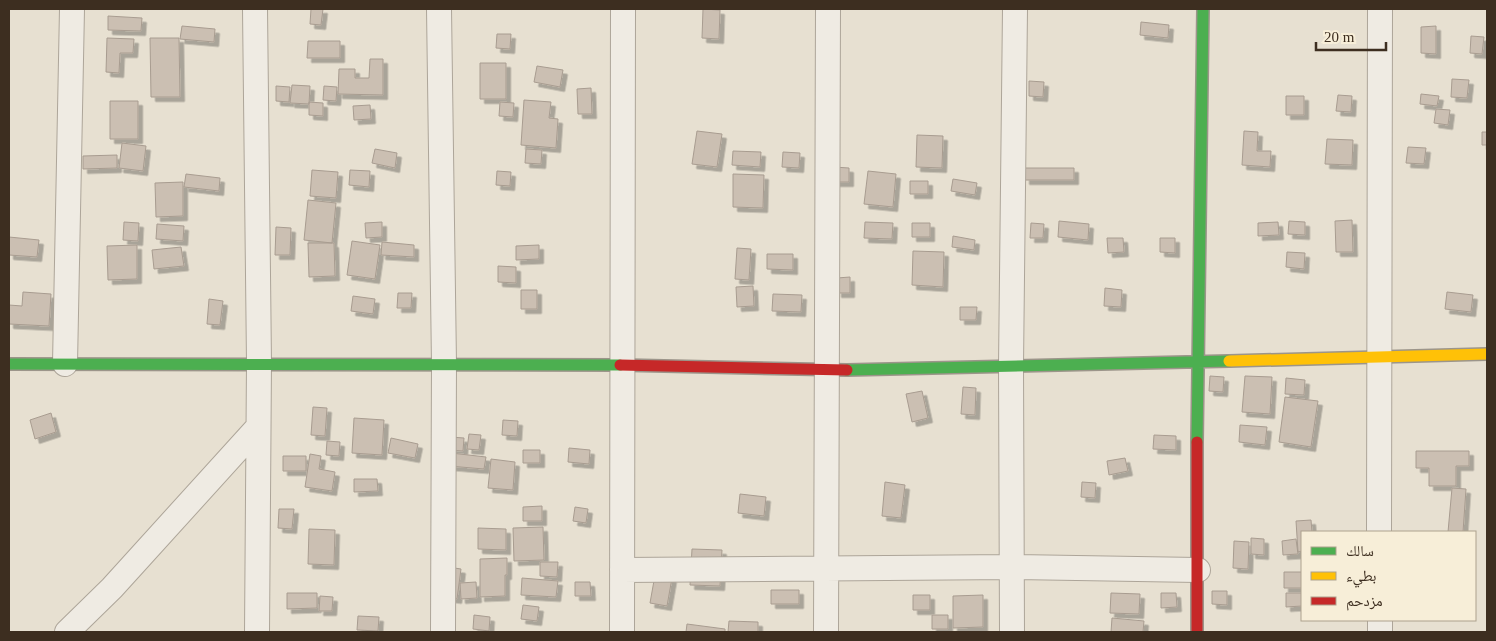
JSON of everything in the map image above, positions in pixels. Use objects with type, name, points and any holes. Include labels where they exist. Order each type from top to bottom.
[{"type":"street","points":[[65,364],[72,9]]},
{"type":"street","points":[[256,9],[259,363],[257,632]]},
{"type":"street","points":[[439,9],[444,364],[443,632]]},
{"type":"street","points":[[622,9],[622,632]]},
{"type":"street","points":[[826,632],[828,9]]},
{"type":"street","points":[[1012,632],[1011,366],[1015,9]]},
{"type":"street","points":[[1197,632],[1196,361],[1203,9]]},
{"type":"street","points":[[1379,531],[1380,9]]},
{"type":"street","points":[[9,364],[444,364],[827,370],[1487,354]]},
{"type":"street","points":[[67,632],[112,588],[258,427]]},
{"type":"street","points":[[622,570],[826,568],[1198,570]]},
{"type":"building","points":[[311,9],[323,9],[321,25],[310,24]]},
{"type":"building","points":[[703,9],[720,10],[719,39],[702,38]]},
{"type":"building","points":[[108,16],[142,18],[141,31],[108,30]]},
{"type":"building","points":[[1141,22],[1169,25],[1168,38],[1140,35]]},
{"type":"building","points":[[182,26],[215,29],[214,42],[180,39]]},
{"type":"building","points":[[1436,26],[1436,54],[1421,53],[1421,27]]},
{"type":"building","points":[[497,34],[511,34],[510,49],[496,48]]},
{"type":"building","points":[[1471,36],[1484,37],[1482,54],[1470,53]]},
{"type":"building","points":[[107,38],[134,39],[133,53],[120,53],[119,73],[106,72]]},
{"type":"building","points":[[150,38],[179,38],[180,97],[151,97]]},
{"type":"building","points":[[308,41],[340,41],[340,58],[307,58]]},
{"type":"building","points":[[370,59],[383,59],[383,95],[338,94],[339,69],[355,69],[355,78],[369,78]]},
{"type":"building","points":[[480,63],[506,63],[506,99],[480,99]]},
{"type":"building","points":[[537,66],[563,70],[560,87],[534,82]]},
{"type":"building","points":[[1452,79],[1469,80],[1467,98],[1451,97]]},
{"type":"building","points":[[1029,81],[1044,82],[1043,97],[1029,96]]},
{"type":"building","points":[[292,85],[310,86],[309,104],[290,103]]},
{"type":"building","points":[[276,86],[290,87],[289,102],[276,101]]},
{"type":"building","points":[[324,86],[337,87],[336,101],[323,100]]},
{"type":"building","points":[[591,88],[592,114],[578,114],[577,89]]},
{"type":"building","points":[[1421,94],[1439,96],[1437,106],[1420,104]]},
{"type":"building","points":[[1338,95],[1352,96],[1351,112],[1336,111]]},
{"type":"building","points":[[1286,96],[1304,96],[1304,115],[1286,115]]},
{"type":"building","points":[[524,100],[551,102],[549,118],[558,119],[556,148],[521,145]]},
{"type":"building","points":[[110,101],[138,101],[138,139],[110,139]]},
{"type":"building","points":[[309,102],[323,103],[323,116],[309,115]]},
{"type":"building","points":[[500,102],[514,103],[513,117],[499,116]]},
{"type":"building","points":[[370,105],[371,119],[354,120],[353,106]]},
{"type":"building","points":[[1436,109],[1450,110],[1448,125],[1434,123]]},
{"type":"building","points":[[697,131],[722,134],[717,167],[692,164]]},
{"type":"building","points":[[1244,131],[1258,132],[1257,151],[1271,151],[1270,167],[1242,165]]},
{"type":"building","points":[[1482,132],[1487,132],[1487,145],[1482,145]]},
{"type":"building","points":[[917,135],[943,136],[942,168],[916,167]]},
{"type":"building","points":[[1327,139],[1353,140],[1352,165],[1325,164]]},
{"type":"building","points":[[122,143],[146,146],[143,171],[119,168]]},
{"type":"building","points":[[1408,147],[1426,148],[1424,164],[1406,163]]},
{"type":"building","points":[[375,149],[397,153],[395,168],[372,163]]},
{"type":"building","points":[[526,149],[542,150],[541,164],[525,163]]},
{"type":"building","points":[[733,151],[761,152],[760,167],[732,165]]},
{"type":"building","points":[[783,152],[800,153],[799,168],[782,167]]},
{"type":"building","points":[[117,155],[117,168],[83,169],[83,156]]},
{"type":"building","points":[[834,167],[849,168],[849,182],[834,182]]},
{"type":"building","points":[[1025,168],[1074,168],[1074,180],[1025,180]]},
{"type":"building","points":[[312,170],[338,172],[336,198],[310,196]]},
{"type":"building","points":[[350,170],[370,171],[369,187],[349,185]]},
{"type":"building","points":[[497,171],[511,172],[510,186],[496,185]]},
{"type":"building","points":[[868,171],[896,174],[893,207],[864,204]]},
{"type":"building","points":[[186,174],[220,178],[219,191],[184,187]]},
{"type":"building","points":[[733,174],[764,175],[763,208],[733,207]]},
{"type":"building","points":[[953,179],[977,183],[975,195],[951,191]]},
{"type":"building","points":[[910,181],[928,181],[928,194],[910,194]]},
{"type":"building","points":[[183,182],[183,216],[156,217],[155,183]]},
{"type":"building","points":[[308,200],[336,203],[332,243],[304,240]]},
{"type":"building","points":[[1352,220],[1353,252],[1336,252],[1335,221]]},
{"type":"building","points":[[1059,221],[1089,224],[1088,240],[1058,237]]},
{"type":"building","points":[[1289,221],[1305,222],[1305,235],[1288,234]]},
{"type":"building","points":[[124,222],[139,223],[138,241],[123,240]]},
{"type":"building","points":[[382,222],[382,237],[366,238],[365,223]]},
{"type":"building","points":[[865,222],[893,223],[892,239],[864,238]]},
{"type":"building","points":[[1278,222],[1279,235],[1258,236],[1258,223]]},
{"type":"building","points":[[912,223],[930,223],[930,237],[912,237]]},
{"type":"building","points":[[1031,223],[1044,224],[1043,238],[1030,238]]},
{"type":"building","points":[[157,224],[184,226],[183,241],[156,239]]},
{"type":"building","points":[[276,227],[291,228],[290,255],[275,255]]},
{"type":"building","points":[[953,236],[975,240],[974,250],[952,247]]},
{"type":"building","points":[[9,237],[39,240],[37,257],[9,255]]},
{"type":"building","points":[[1107,238],[1123,238],[1124,252],[1108,253]]},
{"type":"building","points":[[1160,238],[1175,238],[1175,253],[1160,252]]},
{"type":"building","points":[[352,241],[380,245],[375,279],[347,275]]},
{"type":"building","points":[[382,242],[414,245],[414,257],[381,255]]},
{"type":"building","points":[[308,243],[334,243],[335,276],[309,277]]},
{"type":"building","points":[[137,245],[137,279],[108,280],[107,246]]},
{"type":"building","points":[[539,245],[539,259],[516,260],[516,246]]},
{"type":"building","points":[[181,247],[184,266],[154,269],[152,250]]},
{"type":"building","points":[[737,248],[751,249],[749,280],[735,279]]},
{"type":"building","points":[[913,251],[944,252],[943,287],[912,285]]},
{"type":"building","points":[[1287,252],[1305,253],[1304,269],[1286,267]]},
{"type":"building","points":[[767,254],[793,254],[793,270],[767,269]]},
{"type":"building","points":[[498,266],[516,267],[516,283],[498,282]]},
{"type":"building","points":[[850,277],[850,293],[837,293],[837,278]]},
{"type":"building","points":[[753,286],[754,306],[737,307],[736,287]]},
{"type":"building","points":[[1105,288],[1122,290],[1121,307],[1104,306]]},
{"type":"building","points":[[521,290],[537,290],[537,309],[521,309]]},
{"type":"building","points":[[23,292],[51,294],[49,326],[9,324],[9,305],[22,306]]},
{"type":"building","points":[[1447,292],[1473,295],[1471,312],[1445,309]]},
{"type":"building","points":[[398,293],[412,293],[411,308],[397,308]]},
{"type":"building","points":[[773,294],[802,295],[801,312],[772,311]]},
{"type":"building","points":[[353,296],[375,299],[373,314],[351,311]]},
{"type":"building","points":[[209,299],[223,301],[220,325],[207,324]]},
{"type":"building","points":[[960,307],[977,307],[976,320],[960,320]]},
{"type":"building","points":[[1210,376],[1224,377],[1223,392],[1209,391]]},
{"type":"building","points":[[1245,376],[1272,377],[1270,414],[1242,412]]},
{"type":"building","points":[[1286,378],[1305,380],[1304,395],[1285,394]]},
{"type":"building","points":[[963,387],[976,388],[975,415],[961,414]]},
{"type":"building","points":[[922,391],[928,418],[912,422],[906,394]]},
{"type":"building","points":[[1285,397],[1318,401],[1311,447],[1279,442]]},
{"type":"building","points":[[313,407],[327,408],[325,436],[311,435]]},
{"type":"building","points":[[51,413],[56,432],[35,439],[30,420]]},
{"type":"building","points":[[354,418],[384,420],[382,455],[352,453]]},
{"type":"building","points":[[503,420],[518,421],[517,436],[502,435]]},
{"type":"building","points":[[1240,425],[1267,427],[1265,445],[1239,442]]},
{"type":"building","points":[[469,434],[481,435],[479,450],[467,449]]},
{"type":"building","points":[[1154,435],[1176,436],[1176,450],[1153,449]]},
{"type":"building","points":[[450,437],[464,438],[463,451],[449,450]]},
{"type":"building","points":[[391,438],[418,444],[415,458],[388,453]]},
{"type":"building","points":[[327,441],[340,442],[339,456],[326,455]]},
{"type":"building","points":[[569,448],[590,450],[589,464],[568,462]]},
{"type":"building","points":[[523,450],[540,450],[540,463],[523,463]]},
{"type":"building","points":[[1416,451],[1469,451],[1469,466],[1456,466],[1456,486],[1429,486],[1429,468],[1416,468]]},
{"type":"building","points":[[451,453],[486,457],[484,469],[449,466]]},
{"type":"building","points":[[310,454],[321,456],[319,469],[335,472],[332,491],[305,487]]},
{"type":"building","points":[[283,456],[306,456],[306,471],[283,471]]},
{"type":"building","points":[[1125,458],[1128,471],[1109,475],[1107,461]]},
{"type":"building","points":[[491,459],[515,462],[513,490],[488,488]]},
{"type":"building","points":[[354,479],[377,479],[378,491],[354,492]]},
{"type":"building","points":[[885,482],[905,485],[901,518],[882,516]]},
{"type":"building","points":[[1082,482],[1096,483],[1095,498],[1081,497]]},
{"type":"building","points":[[1452,488],[1466,489],[1463,531],[1448,531]]},
{"type":"building","points":[[740,494],[766,497],[764,516],[738,513]]},
{"type":"building","points":[[542,506],[542,521],[523,521],[523,507]]},
{"type":"building","points":[[575,507],[588,509],[586,523],[573,521]]},
{"type":"building","points":[[279,509],[294,509],[292,529],[278,528]]},
{"type":"building","points":[[1311,520],[1312,531],[1301,531],[1301,551],[1298,552],[1296,521]]},
{"type":"building","points":[[543,527],[544,560],[514,561],[513,528]]},
{"type":"building","points":[[478,528],[506,529],[506,550],[478,549]]},
{"type":"building","points":[[309,529],[335,530],[334,565],[308,564]]},
{"type":"building","points":[[1251,538],[1264,539],[1264,555],[1251,554]]},
{"type":"building","points":[[1296,539],[1298,554],[1283,555],[1282,541]]},
{"type":"building","points":[[1234,541],[1249,542],[1248,569],[1233,568]]},
{"type":"building","points":[[692,549],[722,550],[720,586],[690,585]]},
{"type":"building","points":[[507,558],[505,596],[480,597],[480,559]]},
{"type":"building","points":[[540,562],[558,562],[557,577],[540,576]]},
{"type":"building","points":[[448,567],[461,569],[457,599],[444,597]]},
{"type":"building","points":[[1284,572],[1301,572],[1301,588],[1284,588]]},
{"type":"building","points":[[655,575],[672,578],[667,606],[650,603]]},
{"type":"building","points":[[522,578],[558,581],[556,597],[521,595]]},
{"type":"building","points":[[476,582],[477,598],[461,599],[460,583]]},
{"type":"building","points":[[575,582],[590,582],[591,596],[575,596]]},
{"type":"building","points":[[771,590],[799,590],[799,604],[771,604]]},
{"type":"building","points":[[1212,591],[1227,591],[1227,605],[1212,604]]},
{"type":"building","points":[[287,593],[317,593],[317,608],[287,609]]},
{"type":"building","points":[[1111,593],[1140,594],[1139,614],[1110,613]]},
{"type":"building","points":[[1161,593],[1176,593],[1177,607],[1161,608]]},
{"type":"building","points":[[1286,593],[1301,593],[1301,606],[1286,607]]},
{"type":"building","points":[[913,595],[930,595],[930,610],[913,610]]},
{"type":"building","points":[[983,595],[983,627],[953,628],[953,596]]},
{"type":"building","points":[[320,596],[333,597],[332,611],[319,611]]},
{"type":"building","points":[[523,605],[539,607],[537,621],[521,619]]},
{"type":"building","points":[[474,615],[490,617],[489,631],[473,629]]},
{"type":"building","points":[[932,615],[948,615],[948,629],[932,629]]},
{"type":"building","points":[[358,616],[379,617],[378,631],[357,630]]},
{"type":"building","points":[[1112,618],[1144,621],[1143,632],[1111,632]]},
{"type":"building","points":[[729,621],[758,622],[758,632],[728,632]]},
{"type":"building","points":[[687,624],[725,629],[725,632],[686,632]]},
{"type":"traffic: fast","points":[[1197,442],[1203,9]]},
{"type":"traffic: fast","points":[[847,370],[1229,361]]},
{"type":"traffic: fast","points":[[9,364],[620,365]]},
{"type":"traffic: slow","points":[[1229,361],[1487,354]]},
{"type":"traffic: jam","points":[[620,365],[847,370]]},
{"type":"traffic: jam","points":[[1197,442],[1197,632]]}]
